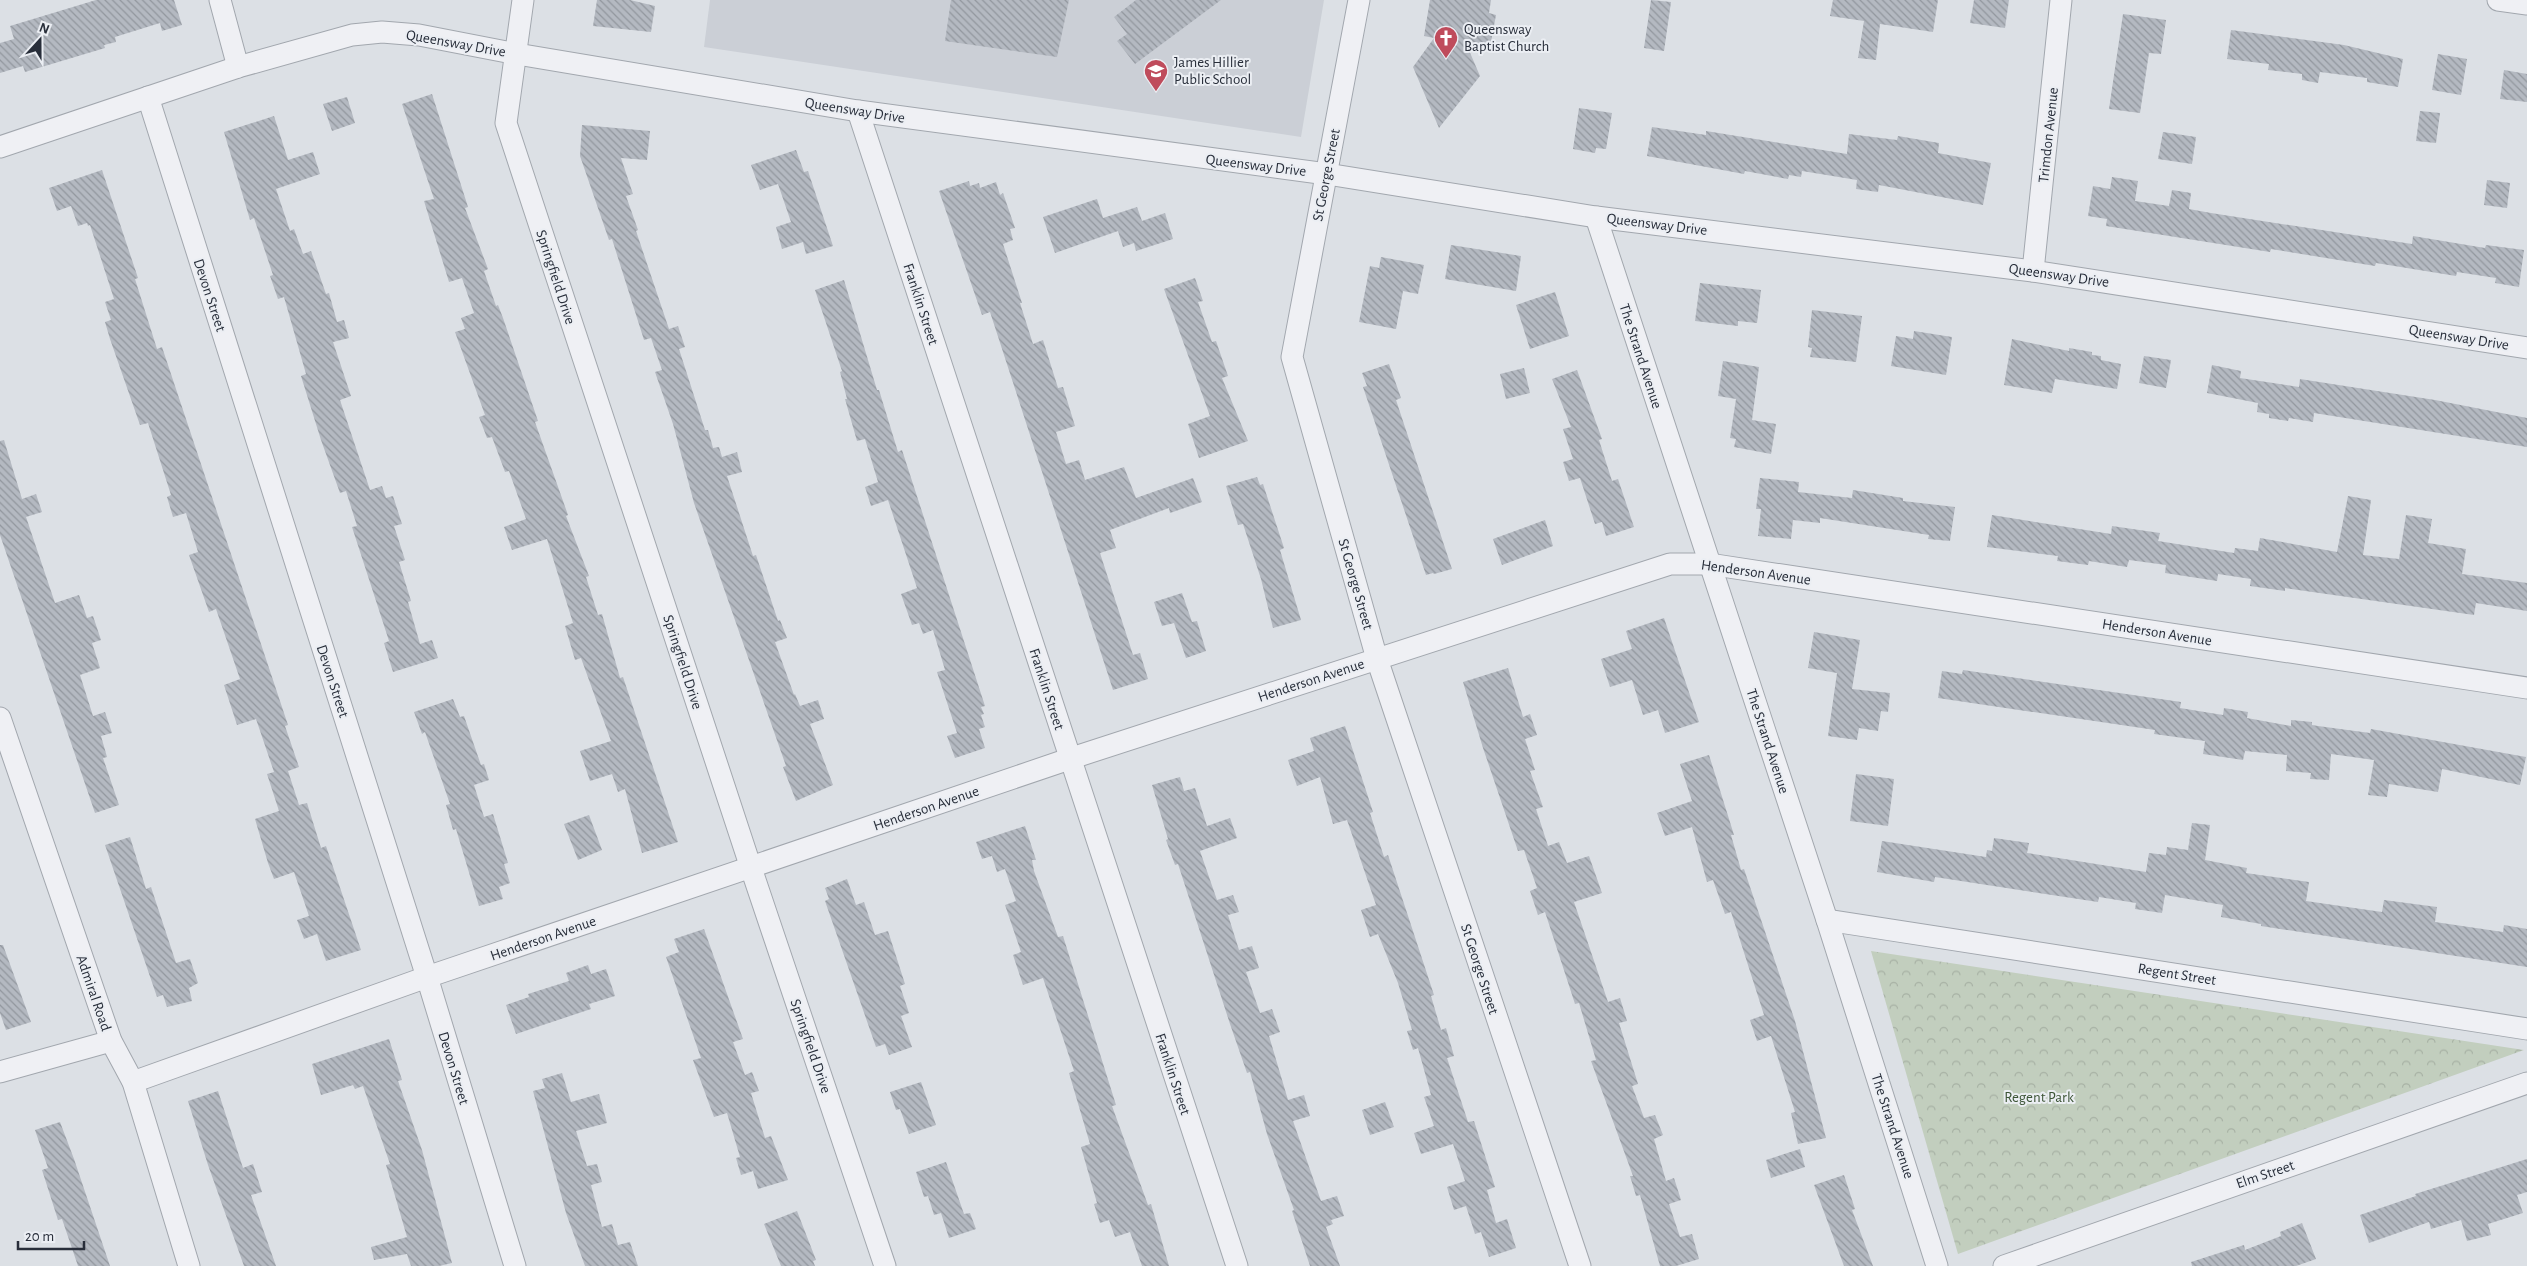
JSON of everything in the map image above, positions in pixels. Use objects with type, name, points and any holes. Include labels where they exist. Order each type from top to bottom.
[{"type":"street","points":[[220,0],[238,67]]},
{"type":"street","name":"Springfield Drive","points":[[523,0],[506,123],[751,868],[885,1266]]},
{"type":"street","name":"St George Street","points":[[1359,0],[1292,357],[1377,659],[1580,1266]]},
{"type":"street","name":"Trimdon Avenue","points":[[2033,270],[2061,0]]},
{"type":"street","points":[[2498,0],[2527,4]]},
{"type":"street","name":"Queensway Drive","points":[[0,147],[238,67],[352,35],[382,32],[419,35],[517,54],[858,112],[1327,174],[1596,217],[2033,270],[2527,348]]},
{"type":"street","name":"Devon Street","points":[[148,98],[427,977],[515,1266]]},
{"type":"street","name":"Franklin Street","points":[[858,112],[1237,1266]]},
{"type":"street","name":"The Strand Avenue","points":[[1596,217],[1827,920],[1937,1266]]},
{"type":"street","name":"Henderson Avenue","points":[[133,1082],[427,977],[1069,759],[1670,564],[1710,564],[2527,688]]},
{"type":"street","name":"Admiral Road","points":[[0,718],[111,1041],[133,1082],[189,1266]]},
{"type":"street","name":"Regent Street","points":[[1827,920],[2527,1029]]},
{"type":"street","points":[[0,1072],[111,1041]]},
{"type":"street","name":"Elm Street","points":[[2004,1266],[2527,1083]]},
{"type":"shaded area","name":"James Hillier Public School","points":[[710,0],[1324,0],[1301,137],[704,47]]},
{"type":"green space","name":"Regent Park","points":[[1871,951],[2524,1050],[1958,1254]]},
{"type":"building","points":[[96,0],[174,0],[182,25],[162,31],[160,23],[115,37],[116,42],[104,45],[105,48],[25,72],[23,66],[0,73],[0,43],[14,39],[10,26]]},
{"type":"building","points":[[597,0],[630,0],[655,6],[651,32],[593,26]]},
{"type":"building","points":[[951,0],[1069,0],[1057,57],[945,41]]},
{"type":"building","points":[[1136,0],[1221,0],[1135,64],[1117,41],[1127,34],[1114,17]]},
{"type":"building","name":"Queensway Baptist Church","points":[[1430,0],[1491,0],[1489,13],[1496,15],[1490,47],[1465,41],[1480,76],[1439,128],[1413,67],[1434,38],[1424,36]]},
{"type":"building","points":[[1651,0],[1671,2],[1664,51],[1644,48]]},
{"type":"building","points":[[1833,0],[1938,0],[1933,32],[1880,24],[1876,60],[1858,58],[1864,21],[1830,16]]},
{"type":"building","points":[[1974,0],[2009,0],[2005,28],[1970,23]]},
{"type":"building","points":[[2123,14],[2166,20],[2161,54],[2149,53],[2140,113],[2109,109]]},
{"type":"building","points":[[2231,30],[2344,45],[2403,59],[2398,87],[2367,82],[2367,78],[2320,72],[2318,83],[2302,80],[2302,74],[2268,70],[2269,64],[2227,59]]},
{"type":"building","points":[[2438,54],[2467,59],[2461,95],[2432,90]]},
{"type":"building","points":[[2504,70],[2527,74],[2527,102],[2500,99]]},
{"type":"building","points":[[432,94],[468,207],[465,208],[488,269],[484,271],[496,306],[498,305],[503,318],[538,421],[535,422],[568,515],[566,516],[589,576],[586,577],[598,615],[602,614],[620,678],[623,677],[678,842],[642,853],[625,789],[618,792],[612,774],[590,781],[580,751],[611,741],[581,658],[575,660],[565,626],[573,623],[547,539],[512,550],[504,527],[526,519],[509,471],[505,472],[492,437],[487,438],[479,417],[485,415],[455,332],[465,329],[461,318],[474,313],[462,278],[449,282],[424,201],[434,199],[402,104]]},
{"type":"building","points":[[347,97],[355,123],[332,131],[323,104]]},
{"type":"building","points":[[1579,108],[1612,113],[1606,149],[1596,148],[1595,153],[1573,149]]},
{"type":"building","points":[[2420,111],[2440,113],[2436,143],[2416,141]]},
{"type":"building","points":[[274,116],[288,160],[313,152],[320,174],[276,189],[290,231],[294,229],[303,254],[311,251],[326,294],[329,293],[337,322],[344,320],[349,338],[333,342],[351,396],[340,400],[370,490],[382,486],[386,498],[393,496],[402,524],[394,526],[405,560],[399,562],[411,601],[408,602],[420,644],[432,640],[438,658],[393,672],[384,643],[389,641],[352,527],[357,526],[346,491],[340,493],[321,440],[301,376],[306,374],[284,297],[278,299],[270,276],[273,275],[254,218],[250,220],[224,132]]},
{"type":"building","points":[[582,125],[650,131],[647,160],[621,158],[633,194],[626,196],[638,230],[636,231],[669,329],[678,326],[685,347],[679,349],[705,430],[708,430],[713,448],[719,447],[722,457],[737,452],[742,472],[727,476],[753,556],[756,555],[778,621],[780,620],[787,638],[775,642],[794,695],[800,706],[818,700],[824,719],[810,724],[833,785],[796,801],[783,767],[786,766],[694,503],[673,424],[655,372],[662,370],[651,338],[644,340],[612,239],[609,240],[580,156]]},
{"type":"building","points":[[1652,127],[1706,135],[1706,131],[1847,154],[1849,134],[1897,140],[1898,136],[1939,143],[1938,153],[1991,163],[1983,205],[1879,185],[1878,192],[1856,189],[1857,180],[1802,171],[1801,177],[1789,175],[1788,179],[1745,171],[1744,174],[1647,156]]},
{"type":"building","points":[[2163,132],[2196,137],[2192,164],[2158,159]]},
{"type":"building","points":[[796,150],[804,172],[808,171],[833,246],[806,254],[803,242],[782,249],[776,227],[791,222],[778,184],[760,190],[751,165]]},
{"type":"building","points":[[102,170],[138,278],[135,279],[157,349],[162,347],[288,725],[285,726],[299,767],[288,771],[299,805],[307,803],[321,848],[326,846],[361,950],[326,961],[317,934],[304,939],[297,920],[309,916],[294,872],[274,879],[268,863],[255,819],[279,811],[267,774],[274,772],[256,719],[237,725],[224,685],[240,679],[216,609],[209,612],[189,555],[198,552],[186,513],[173,517],[167,497],[171,495],[148,423],[140,425],[110,339],[105,322],[111,320],[105,302],[114,299],[90,225],[88,226],[87,223],[78,226],[71,206],[57,211],[49,188]]},
{"type":"building","points":[[2112,177],[2138,181],[2135,201],[2169,206],[2172,190],[2191,193],[2189,209],[2211,213],[2412,244],[2413,236],[2485,248],[2486,245],[2524,250],[2519,287],[2495,283],[2496,278],[2457,272],[2456,276],[2376,263],[2375,266],[2271,249],[2270,252],[2106,226],[2107,219],[2088,216],[2093,186],[2110,189]]},
{"type":"building","points":[[2487,180],[2510,183],[2507,208],[2484,205]]},
{"type":"building","points":[[969,181],[970,186],[979,183],[980,188],[996,182],[1000,195],[1003,193],[1015,228],[1010,229],[1013,240],[1003,244],[1022,303],[1020,303],[1033,344],[1043,340],[1058,388],[1063,387],[1075,426],[1056,432],[1066,464],[1079,460],[1085,480],[1124,467],[1136,498],[1193,478],[1202,502],[1170,513],[1169,508],[1110,530],[1116,548],[1100,553],[1133,655],[1140,653],[1148,679],[1113,690],[990,312],[982,315],[939,191]]},
{"type":"building","points":[[1097,199],[1103,218],[1137,207],[1142,221],[1165,213],[1173,239],[1136,251],[1134,243],[1123,247],[1118,231],[1055,253],[1043,217]]},
{"type":"building","points":[[1451,245],[1521,256],[1516,291],[1445,279]]},
{"type":"building","points":[[1381,257],[1424,265],[1418,294],[1403,291],[1396,329],[1359,322],[1370,266],[1379,268]]},
{"type":"building","points":[[1195,278],[1203,301],[1198,302],[1212,342],[1216,341],[1228,376],[1222,378],[1248,441],[1199,458],[1188,424],[1210,416],[1164,289]]},
{"type":"building","points":[[844,280],[877,390],[879,390],[898,452],[902,450],[985,706],[981,707],[984,714],[981,715],[985,727],[979,729],[985,748],[955,758],[947,736],[957,733],[937,672],[945,670],[933,630],[923,634],[919,623],[912,625],[901,594],[917,588],[888,500],[871,506],[865,487],[878,482],[865,439],[857,441],[845,399],[847,399],[840,372],[842,371],[815,290]]},
{"type":"building","points":[[1700,283],[1761,290],[1757,323],[1738,321],[1738,326],[1695,321]]},
{"type":"building","points":[[1555,292],[1569,336],[1530,349],[1516,305]]},
{"type":"building","points":[[1812,310],[1862,316],[1856,362],[1810,357],[1812,348],[1808,347]]},
{"type":"building","points":[[1914,331],[1952,337],[1946,375],[1891,366],[1896,336],[1913,339]]},
{"type":"building","points":[[2012,339],[2069,351],[2069,348],[2092,352],[2092,355],[2101,356],[2101,360],[2121,364],[2117,389],[2055,379],[2052,393],[2004,385]]},
{"type":"building","points":[[2144,356],[2171,360],[2166,388],[2139,383]]},
{"type":"building","points":[[1723,361],[1759,367],[1752,420],[1776,424],[1771,454],[1734,447],[1736,439],[1730,438],[1736,399],[1718,396]]},
{"type":"building","points":[[1389,364],[1401,398],[1396,400],[1452,569],[1434,574],[1426,575],[1363,387],[1367,386],[1362,373]]},
{"type":"building","points":[[2212,365],[2241,371],[2240,378],[2299,387],[2300,379],[2435,400],[2527,418],[2527,447],[2314,413],[2313,422],[2289,418],[2288,421],[2269,418],[2269,414],[2257,412],[2258,403],[2207,393]]},
{"type":"building","points":[[1524,368],[1530,393],[1506,399],[1500,374]]},
{"type":"building","points":[[1577,370],[1602,439],[1599,440],[1612,481],[1618,479],[1634,527],[1606,536],[1602,522],[1595,524],[1580,478],[1569,481],[1563,462],[1573,459],[1563,429],[1571,427],[1552,379]]},
{"type":"building","points":[[4,440],[22,499],[36,494],[42,512],[26,517],[55,603],[79,595],[87,618],[93,616],[101,640],[92,643],[100,668],[80,675],[93,716],[105,712],[112,733],[101,736],[107,757],[103,758],[119,805],[95,813],[0,535],[0,441]]},
{"type":"building","points":[[1257,477],[1260,485],[1263,484],[1284,548],[1280,550],[1301,620],[1273,628],[1261,579],[1243,524],[1238,525],[1226,486]]},
{"type":"building","points":[[1760,478],[1799,482],[1798,492],[1852,498],[1853,490],[1903,498],[1903,501],[1955,507],[1950,541],[1928,539],[1929,535],[1820,518],[1820,523],[1793,520],[1791,539],[1758,536],[1761,509],[1756,509]]},
{"type":"building","points":[[2348,496],[2371,500],[2363,555],[2399,559],[2406,515],[2432,519],[2428,543],[2466,549],[2462,574],[2527,583],[2527,611],[2476,603],[2474,615],[2285,588],[2285,591],[2250,586],[2251,579],[2218,574],[2217,581],[2165,573],[2166,565],[2129,560],[2127,567],[2089,561],[2088,565],[2057,561],[2058,556],[1987,547],[1992,515],[2111,534],[2112,526],[2160,533],[2158,541],[2234,553],[2235,548],[2258,551],[2260,538],[2337,552]]},
{"type":"building","points":[[1545,520],[1553,546],[1502,565],[1493,539]]},
{"type":"building","points":[[1182,593],[1192,622],[1197,621],[1206,651],[1186,658],[1174,623],[1162,626],[1154,602]]},
{"type":"building","points":[[1664,618],[1699,722],[1665,733],[1658,710],[1643,715],[1632,680],[1610,687],[1601,659],[1632,649],[1626,631]]},
{"type":"building","points":[[1814,632],[1860,640],[1852,689],[1890,693],[1888,712],[1881,711],[1878,731],[1859,728],[1857,740],[1828,736],[1837,673],[1808,668]]},
{"type":"building","points":[[1508,668],[1523,717],[1530,714],[1537,735],[1525,739],[1535,770],[1530,771],[1543,807],[1536,809],[1548,846],[1559,842],[1567,863],[1589,856],[1602,893],[1574,902],[1608,1002],[1620,998],[1627,1021],[1619,1023],[1638,1084],[1632,1086],[1644,1118],[1655,1115],[1663,1135],[1654,1139],[1666,1181],[1674,1178],[1681,1200],[1669,1204],[1680,1237],[1692,1234],[1699,1259],[1676,1266],[1660,1266],[1640,1195],[1636,1196],[1630,1176],[1633,1176],[1591,1061],[1596,1060],[1579,1003],[1575,1004],[1545,912],[1538,915],[1530,891],[1537,888],[1524,850],[1518,851],[1463,682]]},
{"type":"building","points":[[1963,670],[2181,702],[2180,708],[2223,715],[2224,708],[2248,712],[2247,718],[2291,726],[2291,720],[2312,722],[2312,725],[2318,726],[2370,733],[2371,729],[2526,757],[2520,785],[2442,769],[2438,792],[2389,784],[2387,797],[2368,795],[2374,760],[2331,754],[2329,780],[2310,779],[2311,773],[2286,771],[2287,755],[2245,751],[2243,760],[2203,754],[2205,741],[2154,734],[2155,730],[1938,698],[1942,671],[1962,674]]},
{"type":"building","points":[[453,699],[460,717],[464,716],[481,765],[484,764],[489,780],[474,785],[484,817],[493,814],[508,863],[504,864],[510,883],[499,887],[503,899],[479,906],[456,829],[453,830],[446,805],[450,804],[425,732],[422,734],[414,712]]},
{"type":"building","points":[[1345,726],[1373,812],[1370,813],[1384,857],[1388,855],[1434,995],[1431,996],[1441,1030],[1446,1028],[1454,1056],[1447,1058],[1468,1122],[1474,1121],[1495,1187],[1487,1190],[1496,1223],[1507,1219],[1516,1248],[1489,1257],[1481,1232],[1475,1234],[1466,1206],[1454,1210],[1447,1187],[1465,1181],[1453,1144],[1421,1154],[1414,1133],[1434,1126],[1424,1097],[1431,1095],[1418,1048],[1413,1050],[1407,1031],[1412,1030],[1398,983],[1378,934],[1370,937],[1361,910],[1376,905],[1347,820],[1333,824],[1320,777],[1297,786],[1288,760],[1314,751],[1310,738]]},
{"type":"building","points":[[1709,755],[1734,835],[1731,835],[1741,870],[1744,869],[1795,1021],[1826,1138],[1798,1144],[1791,1113],[1795,1112],[1771,1036],[1757,1041],[1750,1020],[1764,1015],[1731,912],[1725,914],[1713,880],[1707,882],[1692,827],[1665,836],[1657,813],[1692,801],[1680,764]]},
{"type":"building","points":[[1856,774],[1894,779],[1888,826],[1850,821]]},
{"type":"building","points":[[1180,777],[1184,791],[1195,788],[1207,826],[1230,818],[1237,838],[1200,851],[1217,900],[1233,895],[1239,912],[1228,915],[1239,950],[1252,946],[1259,968],[1246,972],[1260,1013],[1272,1009],[1280,1032],[1269,1036],[1288,1100],[1304,1095],[1310,1116],[1293,1121],[1321,1201],[1337,1196],[1344,1216],[1331,1220],[1333,1224],[1326,1227],[1340,1266],[1310,1266],[1292,1211],[1294,1210],[1267,1134],[1250,1072],[1247,1073],[1178,864],[1175,865],[1166,840],[1168,839],[1152,785]]},
{"type":"building","points":[[589,815],[602,850],[578,860],[564,824]]},
{"type":"building","points":[[2192,823],[2210,825],[2205,860],[2247,868],[2246,873],[2309,882],[2306,901],[2382,912],[2384,900],[2437,907],[2435,922],[2503,932],[2504,925],[2527,929],[2527,967],[2261,926],[2261,924],[2221,917],[2223,905],[2165,895],[2162,913],[2135,909],[2136,903],[2099,897],[2098,902],[1935,877],[1934,882],[1877,872],[1882,841],[1986,857],[1987,850],[1992,851],[1994,838],[2029,843],[2027,853],[2146,872],[2149,853],[2166,855],[2167,847],[2188,850]]},
{"type":"building","points":[[1025,826],[1036,860],[1032,860],[1034,871],[1058,937],[1063,936],[1116,1105],[1112,1106],[1148,1205],[1151,1204],[1169,1266],[1142,1266],[1130,1232],[1115,1237],[1109,1220],[1100,1223],[1094,1204],[1097,1203],[1081,1147],[1090,1144],[1069,1073],[1074,1071],[1043,978],[1023,985],[1013,955],[1021,952],[1005,905],[1016,901],[1005,869],[997,872],[992,856],[982,859],[976,842]]},
{"type":"building","points":[[130,837],[146,889],[151,887],[176,963],[190,959],[198,983],[189,988],[192,1001],[167,1007],[163,995],[157,997],[105,845]]},
{"type":"building","points":[[847,879],[856,905],[864,902],[875,935],[888,931],[905,984],[900,986],[909,1013],[901,1016],[912,1047],[889,1055],[885,1044],[876,1047],[825,901],[829,899],[825,888]]},
{"type":"building","points":[[704,929],[743,1039],[733,1042],[745,1075],[752,1072],[759,1091],[751,1093],[765,1138],[771,1136],[788,1180],[758,1189],[753,1171],[741,1175],[736,1158],[740,1157],[727,1113],[714,1117],[693,1060],[701,1058],[666,957],[679,952],[674,939]]},
{"type":"building","points":[[0,945],[3,945],[31,1022],[6,1030],[0,1013]]},
{"type":"building","points":[[588,965],[591,974],[606,969],[615,996],[589,1004],[591,1009],[516,1034],[506,1005],[529,997],[528,994],[569,981],[566,973]]},
{"type":"building","points":[[389,1039],[402,1080],[398,1081],[422,1150],[452,1263],[439,1266],[411,1266],[407,1254],[374,1260],[371,1247],[407,1237],[386,1165],[390,1164],[363,1086],[355,1089],[353,1085],[321,1095],[312,1064]]},
{"type":"building","points":[[562,1073],[571,1102],[599,1094],[607,1123],[576,1131],[587,1166],[597,1164],[602,1182],[591,1185],[602,1227],[612,1224],[618,1245],[630,1242],[638,1266],[585,1266],[566,1213],[533,1091],[545,1088],[542,1079]]},
{"type":"building","points":[[921,1082],[936,1125],[909,1134],[900,1109],[896,1110],[890,1092]]},
{"type":"building","points":[[218,1091],[243,1168],[253,1164],[262,1192],[251,1195],[276,1266],[244,1266],[208,1165],[188,1101]]},
{"type":"building","points":[[1385,1102],[1394,1127],[1370,1135],[1362,1110]]},
{"type":"building","points":[[60,1122],[110,1266],[78,1266],[62,1219],[58,1220],[42,1170],[48,1168],[35,1130]]},
{"type":"building","points":[[1800,1149],[1805,1167],[1771,1178],[1766,1160]]},
{"type":"building","points":[[2527,1159],[2527,1192],[2517,1195],[2523,1213],[2488,1224],[2491,1235],[2467,1241],[2461,1220],[2431,1229],[2429,1222],[2369,1243],[2360,1215],[2416,1196],[2415,1194]]},
{"type":"building","points":[[946,1162],[964,1214],[970,1213],[976,1229],[949,1238],[941,1213],[934,1215],[928,1196],[924,1197],[916,1172]]},
{"type":"building","points":[[1844,1175],[1855,1209],[1852,1210],[1873,1266],[1844,1266],[1814,1185]]},
{"type":"building","points":[[797,1211],[816,1260],[813,1261],[815,1266],[781,1266],[764,1224]]},
{"type":"building","points":[[2302,1223],[2316,1259],[2296,1266],[2192,1266],[2191,1262],[2244,1245],[2245,1250],[2281,1236],[2280,1232]]},
{"type":"place","name":"Queensway Baptist Church","points":[[1446,59]]},
{"type":"place","name":"James Hillier Public School","points":[[1156,92]]}]
